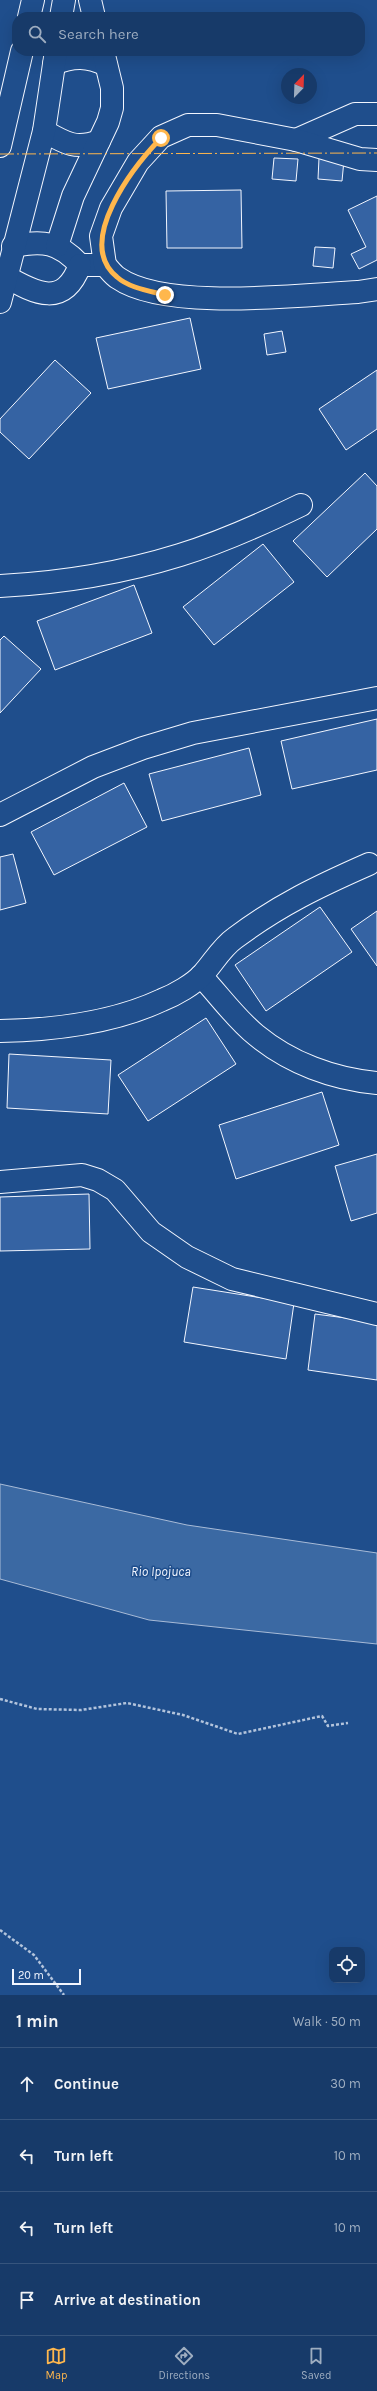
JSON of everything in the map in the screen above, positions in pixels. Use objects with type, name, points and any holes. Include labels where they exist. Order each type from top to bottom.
[{"type":"street","points":[[30,12],[33,0]]},
{"type":"street","points":[[62,12],[64,0]]},
{"type":"street","points":[[90,0],[93,12]]},
{"type":"street","points":[[0,146],[21,56]]},
{"type":"street","points":[[0,302],[5,276],[44,131],[55,58],[67,59],[81,57],[94,60],[104,58],[112,88],[112,108],[108,122],[73,196],[57,246]]},
{"type":"street","points":[[296,140],[355,114],[377,114]]},
{"type":"street","points":[[377,160],[360,159],[296,140],[217,125],[188,125],[161,138],[138,162],[111,208],[101,236],[105,265],[117,278],[138,288],[165,295],[240,298],[358,292],[377,289]]},
{"type":"street","points":[[44,131],[74,146],[86,146],[99,141]]},
{"type":"street","points":[[13,246],[30,243],[57,246],[69,253],[80,265],[105,265]]},
{"type":"street","points":[[5,276],[31,292],[48,294],[66,289],[74,280],[80,265]]},
{"type":"street","points":[[0,586],[94,576],[180,555],[247,530],[301,505]]},
{"type":"street","points":[[0,815],[93,767],[143,748],[193,733],[377,698]]},
{"type":"street","points":[[0,1030],[36,1030],[108,1019],[163,1000],[202,976],[233,939],[267,915],[303,893],[369,864]]},
{"type":"street","points":[[202,976],[255,1035],[298,1062],[332,1076],[377,1083]]},
{"type":"street","points":[[0,1182],[82,1176],[98,1180],[115,1190],[151,1232],[187,1256],[232,1279],[377,1314]]},
{"type":"path","points":[[0,1699],[37,1709],[81,1710],[127,1703],[184,1714],[238,1734],[322,1716],[328,1726],[348,1723]]},
{"type":"path","points":[[0,1930],[34,1955],[64,1995]]},
{"type":"water","name":"Rio Ipojuca","points":[[0,1484],[187,1525],[377,1553],[377,1644],[149,1620],[0,1579]]},
{"type":"building","points":[[274,158],[298,159],[296,181],[272,179]]},
{"type":"building","points":[[319,158],[344,160],[342,181],[318,179]]},
{"type":"building","points":[[241,190],[242,248],[167,248],[166,191]]},
{"type":"building","points":[[377,196],[377,260],[359,269],[351,254],[366,247],[348,210]]},
{"type":"building","points":[[315,247],[335,248],[333,268],[313,266]]},
{"type":"building","points":[[190,318],[201,369],[108,389],[96,338]]},
{"type":"building","points":[[282,331],[286,352],[267,355],[264,334]]},
{"type":"building","points":[[55,360],[91,393],[29,459],[0,432],[0,419]]},
{"type":"building","points":[[377,370],[377,429],[346,450],[319,409]]},
{"type":"building","points":[[365,473],[377,486],[377,529],[327,577],[293,541]]},
{"type":"building","points":[[263,544],[294,582],[214,645],[183,607]]},
{"type":"building","points":[[134,585],[152,633],[55,670],[37,621]]},
{"type":"building","points":[[4,636],[41,669],[0,713],[0,640]]},
{"type":"building","points":[[377,719],[377,770],[292,789],[281,741]]},
{"type":"building","points":[[249,748],[261,795],[162,821],[149,774]]},
{"type":"building","points":[[124,783],[147,827],[54,875],[31,832]]},
{"type":"building","points":[[13,854],[26,903],[0,910],[0,857]]},
{"type":"building","points":[[320,907],[352,952],[266,1011],[235,965]]},
{"type":"building","points":[[377,911],[377,966],[351,929]]},
{"type":"building","points":[[206,1018],[236,1064],[148,1121],[118,1075]]},
{"type":"building","points":[[9,1054],[111,1060],[108,1114],[7,1108]]},
{"type":"building","points":[[322,1092],[339,1145],[236,1179],[219,1125]]},
{"type":"building","points":[[377,1154],[377,1213],[351,1221],[335,1166]]},
{"type":"building","points":[[89,1194],[90,1249],[0,1251],[0,1197]]},
{"type":"building","points":[[193,1287],[294,1303],[286,1359],[184,1342]]},
{"type":"building","points":[[315,1314],[377,1322],[377,1380],[308,1370]]},
{"type":"power","points":[[0,154],[377,153]]},
{"type":"route","points":[[161,138],[138,162],[111,208],[101,236],[105,265],[117,278],[138,288],[165,295]]}]
